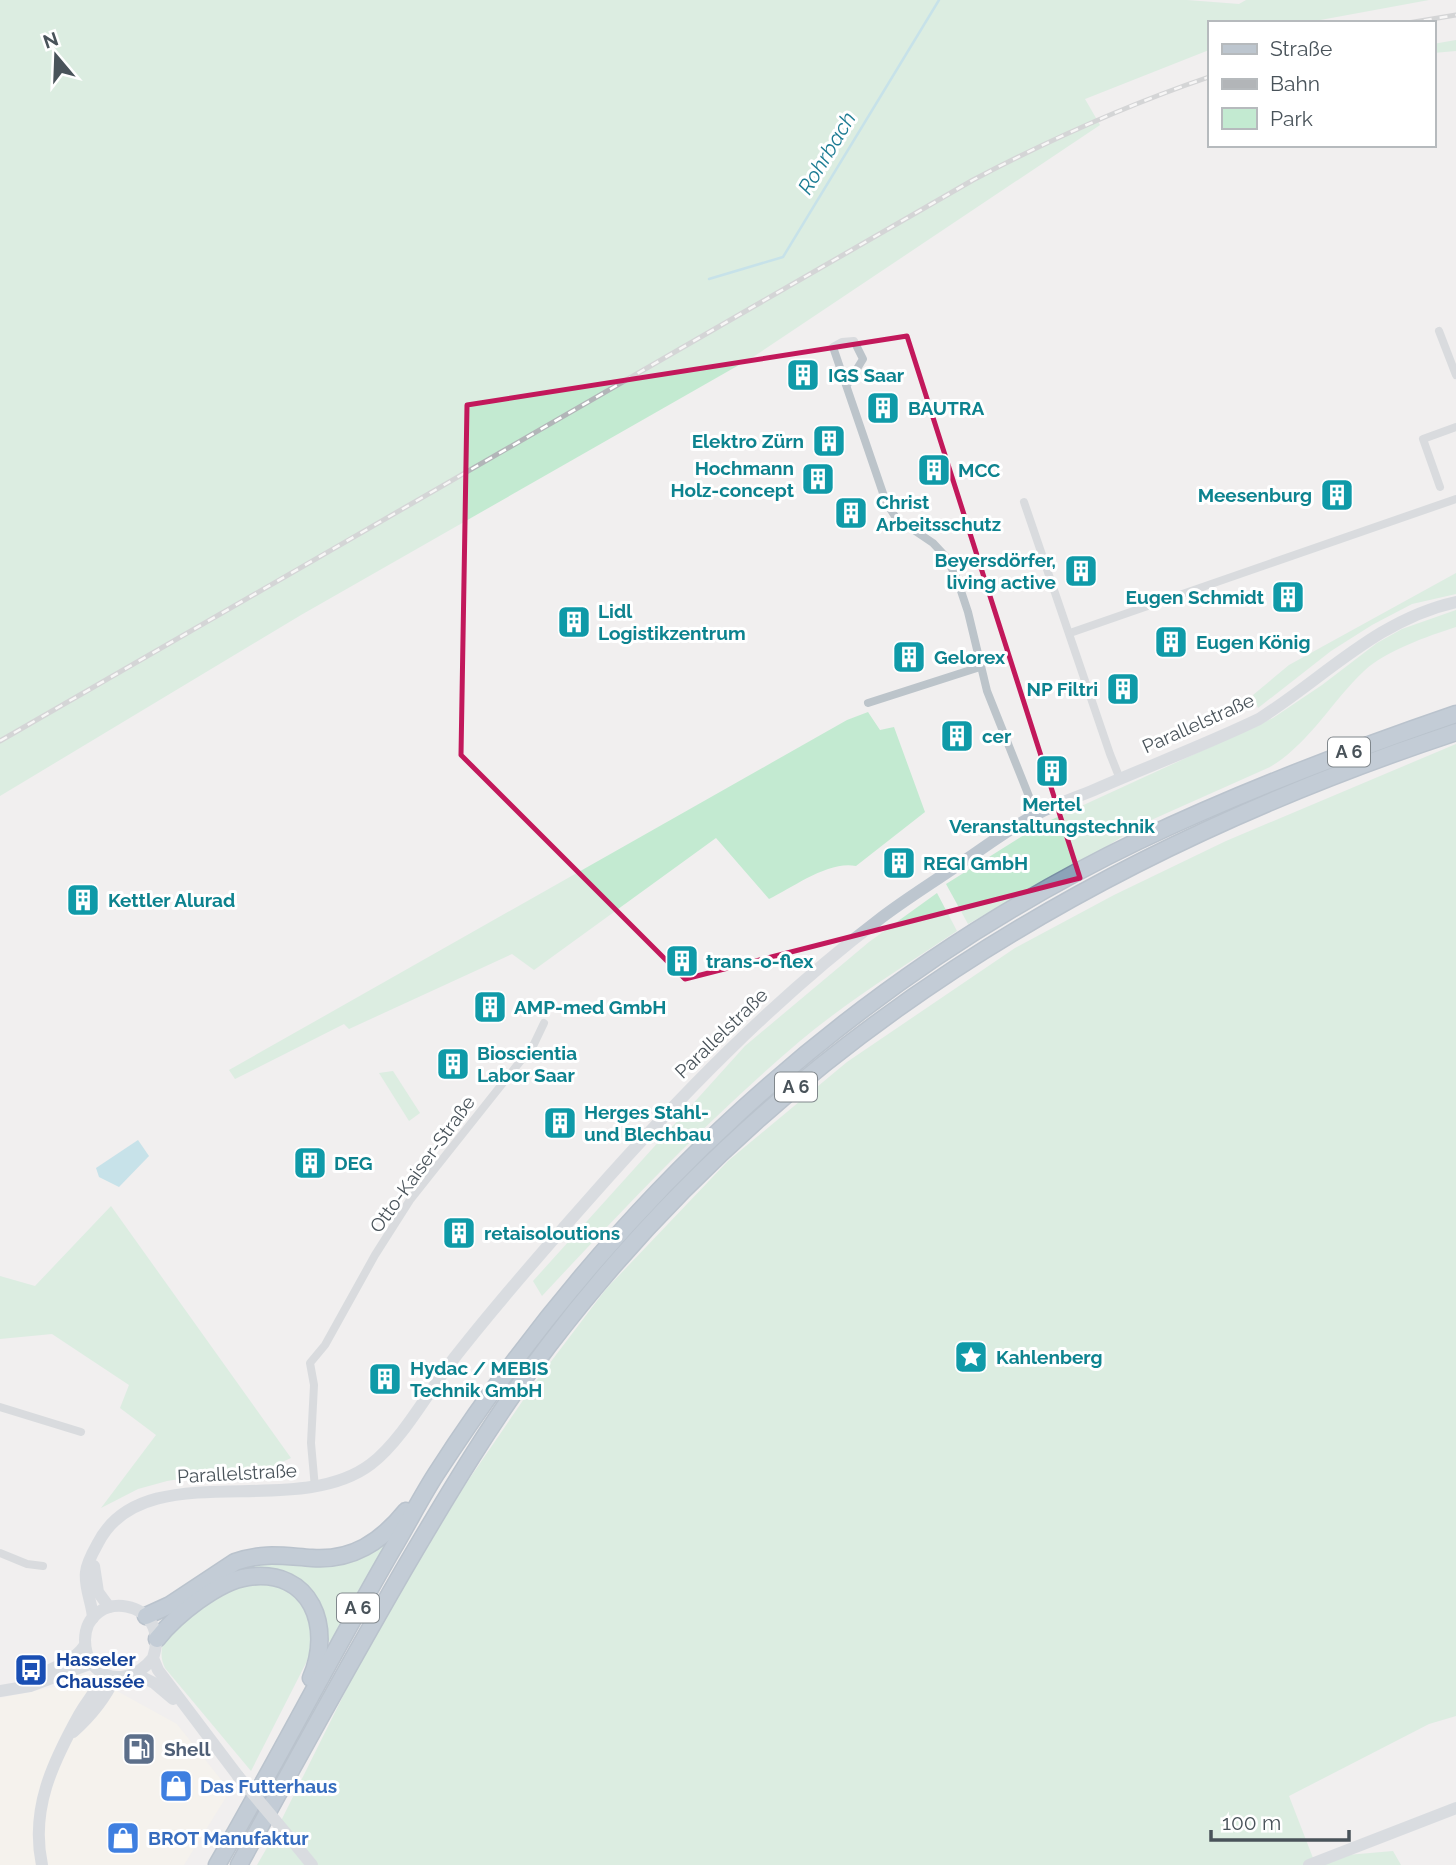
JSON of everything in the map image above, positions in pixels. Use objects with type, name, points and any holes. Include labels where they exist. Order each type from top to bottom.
[{"type":"highway","name":"A 6","points":[[217,1865],[434,1477],[536,1332],[629,1220],[755,1096],[851,1018],[992,922],[1136,842],[1244,793],[1326,760],[1456,714]]},
{"type":"highway","name":"A 6","points":[[239,1865],[379,1612],[509,1401],[548,1346],[597,1285],[648,1227],[711,1163],[860,1034],[924,988],[1060,903],[1143,859],[1253,809],[1456,732]]},
{"type":"highway","points":[[146,1616],[170,1605],[235,1562],[247,1558],[274,1554],[331,1559],[350,1555],[367,1547],[398,1521],[434,1477]]},
{"type":"highway","points":[[157,1639],[171,1622],[232,1581],[266,1576],[285,1581],[299,1589],[316,1611],[321,1643],[317,1666],[284,1742]]},
{"type":"street","points":[[1439,331],[1456,375]]},
{"type":"street","points":[[847,385],[863,359],[855,341],[842,342],[833,347],[886,502],[897,518],[933,543],[946,557],[957,579],[968,612],[986,691],[1036,814]]},
{"type":"street","points":[[1440,487],[1423,439],[1456,427]]},
{"type":"street","points":[[1070,633],[1456,499]]},
{"type":"street","points":[[1024,502],[1120,779]]},
{"type":"street","name":"Parallelstraße","points":[[93,1618],[86,1570],[106,1530],[139,1505],[156,1499],[202,1491],[281,1492],[316,1488],[341,1481],[371,1464],[383,1453],[451,1363],[589,1199],[676,1104],[734,1045],[795,989],[882,918],[1036,814],[1259,719],[1286,702],[1368,639],[1403,622],[1456,602]]},
{"type":"street","points":[[868,703],[980,667]]},
{"type":"street","name":"Otto-Kaiser-Straße","points":[[316,1488],[311,1443],[314,1385],[310,1363],[325,1345],[374,1255],[410,1200],[534,1044],[544,1023]]},
{"type":"street","points":[[0,1407],[81,1432]]},
{"type":"street","points":[[96,1546],[94,1578],[97,1592],[108,1607]]},
{"type":"street","points":[[0,1553],[27,1564],[43,1566]]},
{"type":"street","points":[[136,1674],[153,1658],[157,1639],[152,1623],[146,1616],[128,1606],[108,1607],[93,1618],[88,1626],[85,1645],[92,1663],[109,1675],[136,1674],[154,1683],[198,1725]]},
{"type":"street","points":[[5,1690],[67,1661],[85,1645]]},
{"type":"street","points":[[153,1658],[158,1670],[198,1725],[312,1865]]},
{"type":"street","points":[[5,1690],[40,1682],[92,1663]]},
{"type":"street","points":[[42,1865],[38,1834],[44,1787],[54,1761],[80,1712],[109,1675]]},
{"type":"street","points":[[1309,1865],[1456,1808]]},
{"type":"highlighted area","points":[[907,336],[1080,878],[685,979],[461,755],[467,405]]},
{"type":"shaded area","points":[[88,1675],[177,1724],[230,1791],[184,1865],[0,1865],[0,1698],[53,1687]]},
{"type":"green space","points":[[0,0],[1187,0],[1239,4],[1246,0],[1429,0],[1315,21],[1208,21],[1208,50],[1085,99],[1100,125],[753,357],[301,615],[0,796]]},
{"type":"green space","points":[[1456,40],[1456,51],[1435,53],[1435,44]]},
{"type":"green space","points":[[1456,573],[1456,594],[1412,604],[1372,625],[1331,651],[1258,708],[1253,695],[1289,665]]},
{"type":"green space","points":[[1456,610],[1456,627],[1407,645],[1383,657],[1364,671],[1297,747],[1284,758],[1270,767],[1140,825],[1103,849],[968,924],[946,884],[1040,825],[1273,718],[1377,643],[1402,629]]},
{"type":"green space","points":[[868,712],[880,730],[894,727],[925,812],[856,866],[846,865],[823,871],[769,899],[716,838],[534,970],[512,954],[349,1029],[344,1024],[235,1079],[229,1070],[847,720]]},
{"type":"green space","points":[[1456,744],[1456,1716],[1429,1724],[1289,1796],[1313,1858],[1393,1851],[1401,1865],[257,1865],[367,1648],[463,1488],[537,1380],[606,1289],[728,1161],[847,1062],[1015,948],[1114,895],[1226,841]]},
{"type":"green space","points":[[937,893],[957,931],[838,1011],[800,1041],[667,1165],[542,1296],[533,1281],[745,1046],[869,942]]},
{"type":"green space","points":[[393,1071],[420,1113],[409,1121],[379,1073]]},
{"type":"green space","points":[[111,1206],[291,1458],[265,1470],[229,1471],[167,1481],[138,1489],[101,1508],[156,1435],[120,1408],[129,1385],[52,1334],[0,1339],[0,1276],[35,1286]]},
{"type":"green space","points":[[381,1545],[386,1548],[330,1642],[326,1638],[323,1614],[317,1601],[271,1570],[252,1569],[216,1581],[250,1562]]},
{"type":"green space","points":[[237,1584],[269,1584],[288,1590],[303,1608],[312,1631],[306,1663],[251,1771],[165,1668],[162,1654],[164,1641],[172,1629],[197,1608]]},
{"type":"water","points":[[138,1140],[149,1156],[119,1187],[99,1177],[96,1168]]},
{"type":"waterway","name":"Rohrbach","points":[[709,279],[783,257],[939,0]]},
{"type":"railway","points":[[1420,21],[1456,15]]},
{"type":"railway","points":[[0,741],[973,180],[1089,124],[1208,77]]},
{"type":"place","name":"IGS Saar","points":[[803,375]]},
{"type":"place","name":"BAUTRA","points":[[883,408]]},
{"type":"place","name":"Elektro Zürn","points":[[829,441]]},
{"type":"place","name":"MCC","points":[[934,470]]},
{"type":"place","name":"Hochmann Holz-concept","points":[[818,479]]},
{"type":"place","name":"Meesenburg","points":[[1337,495]]},
{"type":"place","name":"Christ Arbeitsschutz","points":[[851,513]]},
{"type":"place","name":"Beyersdörfer, living active","points":[[1081,571]]},
{"type":"place","name":"Eugen Schmidt","points":[[1288,597]]},
{"type":"place","name":"Lidl Logistikzentrum","points":[[574,622]]},
{"type":"place","name":"Eugen König","points":[[1171,642]]},
{"type":"place","name":"Gelorex","points":[[909,657]]},
{"type":"place","name":"NP Filtri","points":[[1123,689]]},
{"type":"place","name":"cer","points":[[957,736]]},
{"type":"place","name":"Mertel Veranstaltungstechnik","points":[[1052,771]]},
{"type":"place","name":"REGI GmbH","points":[[899,863]]},
{"type":"place","name":"Kettler Alurad","points":[[83,900]]},
{"type":"place","name":"trans-o-flex","points":[[682,961]]},
{"type":"place","name":"AMP-med GmbH","points":[[490,1007]]},
{"type":"place","name":"Bioscientia Labor Saar","points":[[453,1064]]},
{"type":"place","name":"Herges Stahl- und Blechbau","points":[[560,1123]]},
{"type":"place","name":"DEG","points":[[310,1163]]},
{"type":"place","name":"retaisoloutions","points":[[459,1233]]},
{"type":"place","name":"Kahlenberg","points":[[971,1357]]},
{"type":"place","name":"Hydac / MEBIS Technik GmbH","points":[[385,1379]]},
{"type":"place","name":"Hasseler Chaussée","points":[[31,1670]]},
{"type":"place","name":"Shell","points":[[139,1749]]},
{"type":"place","name":"Das Futterhaus","points":[[176,1786]]},
{"type":"place","name":"BROT Manufaktur","points":[[123,1838]]}]
